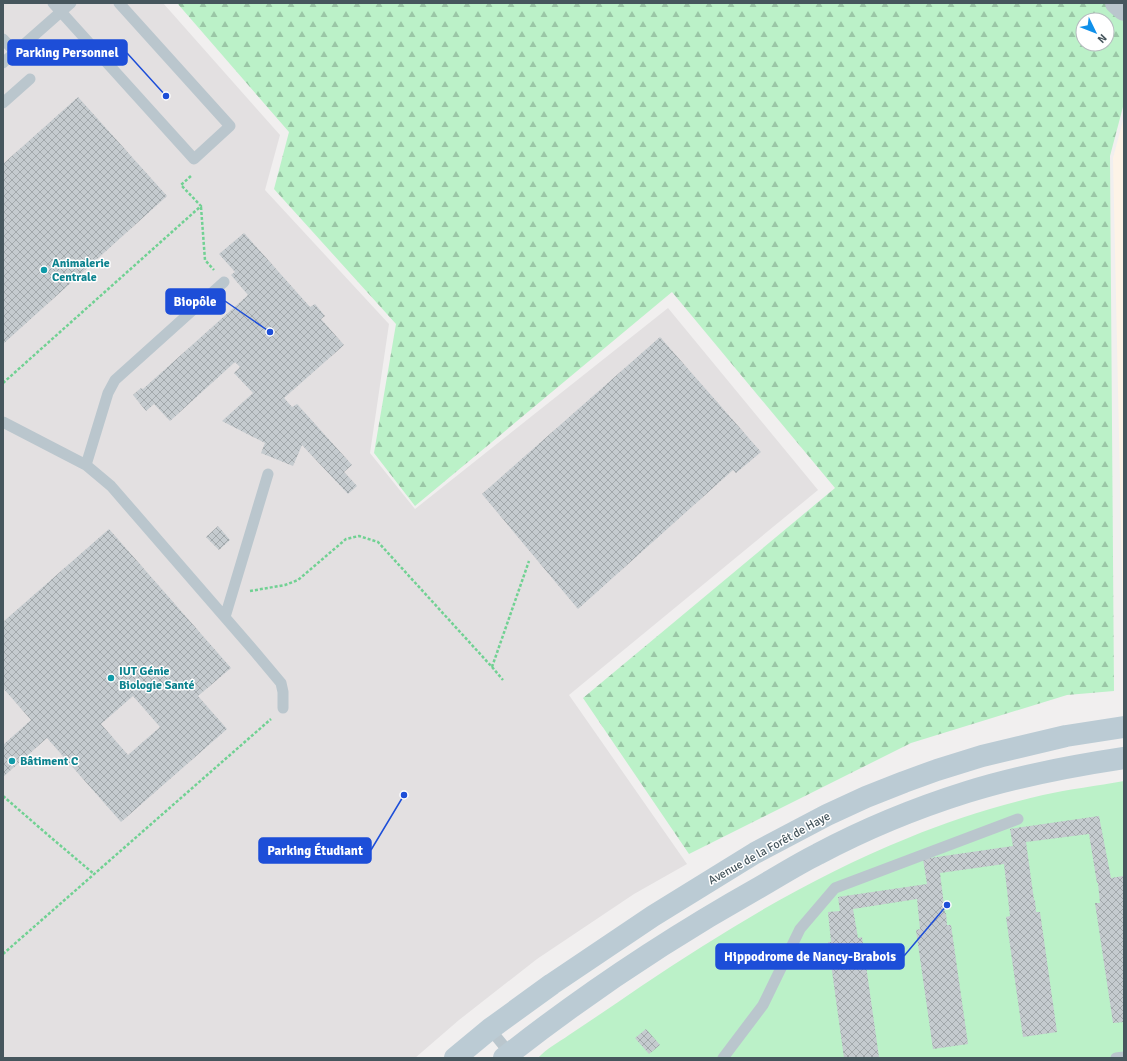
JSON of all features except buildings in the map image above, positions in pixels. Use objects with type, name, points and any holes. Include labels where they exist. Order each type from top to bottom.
[{"type":"street","points":[[1116,3],[1124,10]]},
{"type":"street","name":"Avenue de la Forêt de Haye","points":[[455,1058],[490,1029],[552,984],[653,916],[755,853],[827,815],[904,782],[982,756],[1066,736],[1124,728]]},
{"type":"street","points":[[509,1057],[582,999],[658,948],[738,899],[850,838],[892,820],[966,792],[1046,772],[1089,763],[1124,758]]},
{"type":"lane","points":[[53,3],[194,159],[230,126],[119,3]]},
{"type":"lane","points":[[3,63],[71,3]]},
{"type":"lane","points":[[3,39],[15,52]]},
{"type":"lane","points":[[3,103],[30,79]]},
{"type":"lane","points":[[86,465],[108,393],[115,380],[224,282]]},
{"type":"lane","points":[[3,422],[86,465],[111,486],[281,683],[283,692],[283,708]]},
{"type":"lane","points":[[225,617],[268,474]]},
{"type":"lane","points":[[723,1058],[763,1005],[800,929],[835,888],[1018,819]]},
{"type":"lane","points":[[490,1029],[509,1057]]},
{"type":"lane","points":[[1116,1058],[1124,1057]]},
{"type":"path","points":[[194,159],[199,169],[181,185],[201,206],[205,260],[224,282]]},
{"type":"path","points":[[3,384],[201,206]]},
{"type":"path","points":[[234,588],[246,591],[285,586],[298,580],[346,539],[359,536],[378,542],[503,680]]},
{"type":"path","points":[[492,667],[529,561]]},
{"type":"path","points":[[3,954],[283,708]]},
{"type":"path","points":[[3,796],[94,874]]},
{"type":"shaded area","points":[[3,3],[163,3],[280,135],[265,190],[389,324],[370,453],[415,509],[668,308],[818,490],[569,695],[687,864],[634,894],[537,959],[459,1020],[415,1058],[3,1058]]},
{"type":"shaded area","points":[[1124,117],[1124,667],[1113,158]]},
{"type":"green space","points":[[177,3],[1112,3],[1124,14],[1124,103],[1110,156],[1114,691],[1067,695],[911,743],[689,854],[583,698],[835,488],[672,292],[415,506],[374,453],[396,324],[274,189],[289,132]]},
{"type":"green space","points":[[1124,781],[1124,1058],[538,1058],[553,1046],[704,945],[770,905],[838,869],[908,838],[974,814],[1043,795]]},
{"type":"place","name":"Parking Personnel","points":[[166,96]]},
{"type":"place","name":"Animalerie Centrale","points":[[44,270]]},
{"type":"place","name":"Biopôle","points":[[270,332]]},
{"type":"place","name":"IUT Génie Biologie Santé","points":[[111,678]]},
{"type":"place","name":"Bâtiment C","points":[[12,761]]},
{"type":"place","name":"Parking Étudiant","points":[[404,795]]},
{"type":"place","name":"Hippodrome de Nancy-Brabois","points":[[947,905]]}]
